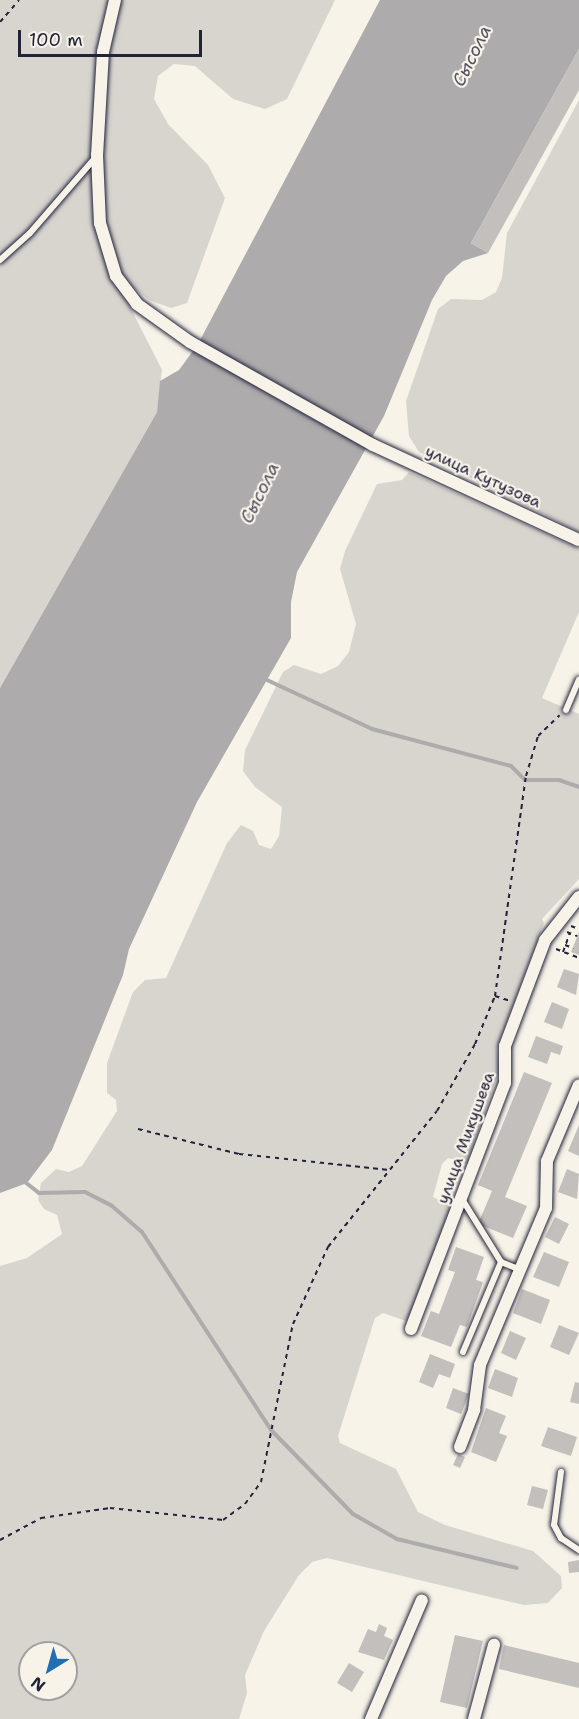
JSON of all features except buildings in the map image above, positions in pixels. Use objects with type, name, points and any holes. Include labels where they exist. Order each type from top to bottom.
[{"type":"street","name":"улица Кутузова","points":[[115,0],[103,52],[97,155],[99,223],[116,276],[137,304],[190,342],[373,445],[579,540]]},
{"type":"street","name":"улица Микушева","points":[[411,1329],[508,1074],[505,1046],[545,940],[579,897]]},
{"type":"street","points":[[460,1447],[476,1404],[480,1365],[518,1269],[546,1208],[547,1161],[579,1085]]},
{"type":"street","points":[[372,1719],[422,1600]]},
{"type":"street","points":[[474,1719],[494,1645]]},
{"type":"lane","points":[[0,260],[30,233],[97,155]]},
{"type":"lane","points":[[566,710],[579,680]]},
{"type":"lane","points":[[462,1199],[501,1262],[518,1269]]},
{"type":"lane","points":[[463,1352],[501,1262]]},
{"type":"lane","points":[[561,1472],[554,1525],[561,1538],[579,1550]]},
{"type":"path","points":[[0,22],[19,0]]},
{"type":"path","points":[[0,1540],[41,1518],[110,1508],[223,1520],[245,1504],[261,1482],[293,1324],[328,1247],[436,1111],[475,1044],[495,996],[526,776],[538,736],[566,710]]},
{"type":"path","points":[[562,952],[570,933]]},
{"type":"path","points":[[565,945],[573,948]]},
{"type":"path","points":[[556,949],[579,958]]},
{"type":"path","points":[[138,1130],[239,1154],[389,1170]]},
{"type":"shaded area","points":[[0,0],[335,0],[287,99],[265,109],[233,99],[195,66],[174,64],[158,76],[154,99],[168,124],[208,165],[225,198],[187,303],[171,308],[149,300],[134,288],[123,293],[162,370],[157,412],[0,688]]},
{"type":"shaded area","points":[[579,100],[579,532],[419,452],[409,436],[406,401],[438,309],[451,299],[482,300],[496,292],[502,278],[507,233]]},
{"type":"shaded area","points":[[409,472],[579,549],[579,612],[542,698],[579,714],[579,879],[542,919],[544,923],[497,1048],[499,1072],[467,1164],[448,1158],[442,1164],[433,1197],[457,1209],[458,1214],[406,1321],[383,1313],[375,1318],[338,1436],[340,1443],[396,1469],[418,1512],[445,1525],[533,1551],[561,1576],[562,1588],[548,1603],[524,1605],[327,1558],[312,1562],[299,1575],[264,1631],[245,1675],[247,1693],[239,1719],[0,1719],[0,1266],[27,1258],[62,1234],[57,1215],[44,1209],[38,1200],[41,1183],[56,1169],[69,1172],[82,1166],[117,1111],[116,1100],[107,1093],[107,1063],[133,992],[145,980],[166,978],[227,843],[241,825],[253,831],[259,845],[271,849],[279,836],[282,807],[255,787],[243,771],[245,750],[283,672],[294,665],[321,674],[338,666],[349,652],[356,624],[340,569],[345,551],[377,484],[402,480]]},
{"type":"water","name":"Сысола","points":[[380,0],[579,0],[579,49],[471,243],[488,253],[463,261],[446,276],[432,300],[384,416],[297,572],[291,602],[291,638],[197,802],[129,949],[123,975],[52,1150],[27,1183],[0,1193],[0,688],[157,412],[160,381],[179,370],[198,344]]},
{"type":"waterway","points":[[267,680],[372,729],[511,766],[525,780],[559,780],[579,787]]},
{"type":"waterway","points":[[25,1182],[39,1193],[85,1192],[112,1206],[142,1232],[271,1430],[353,1514],[397,1539],[517,1568]]}]
